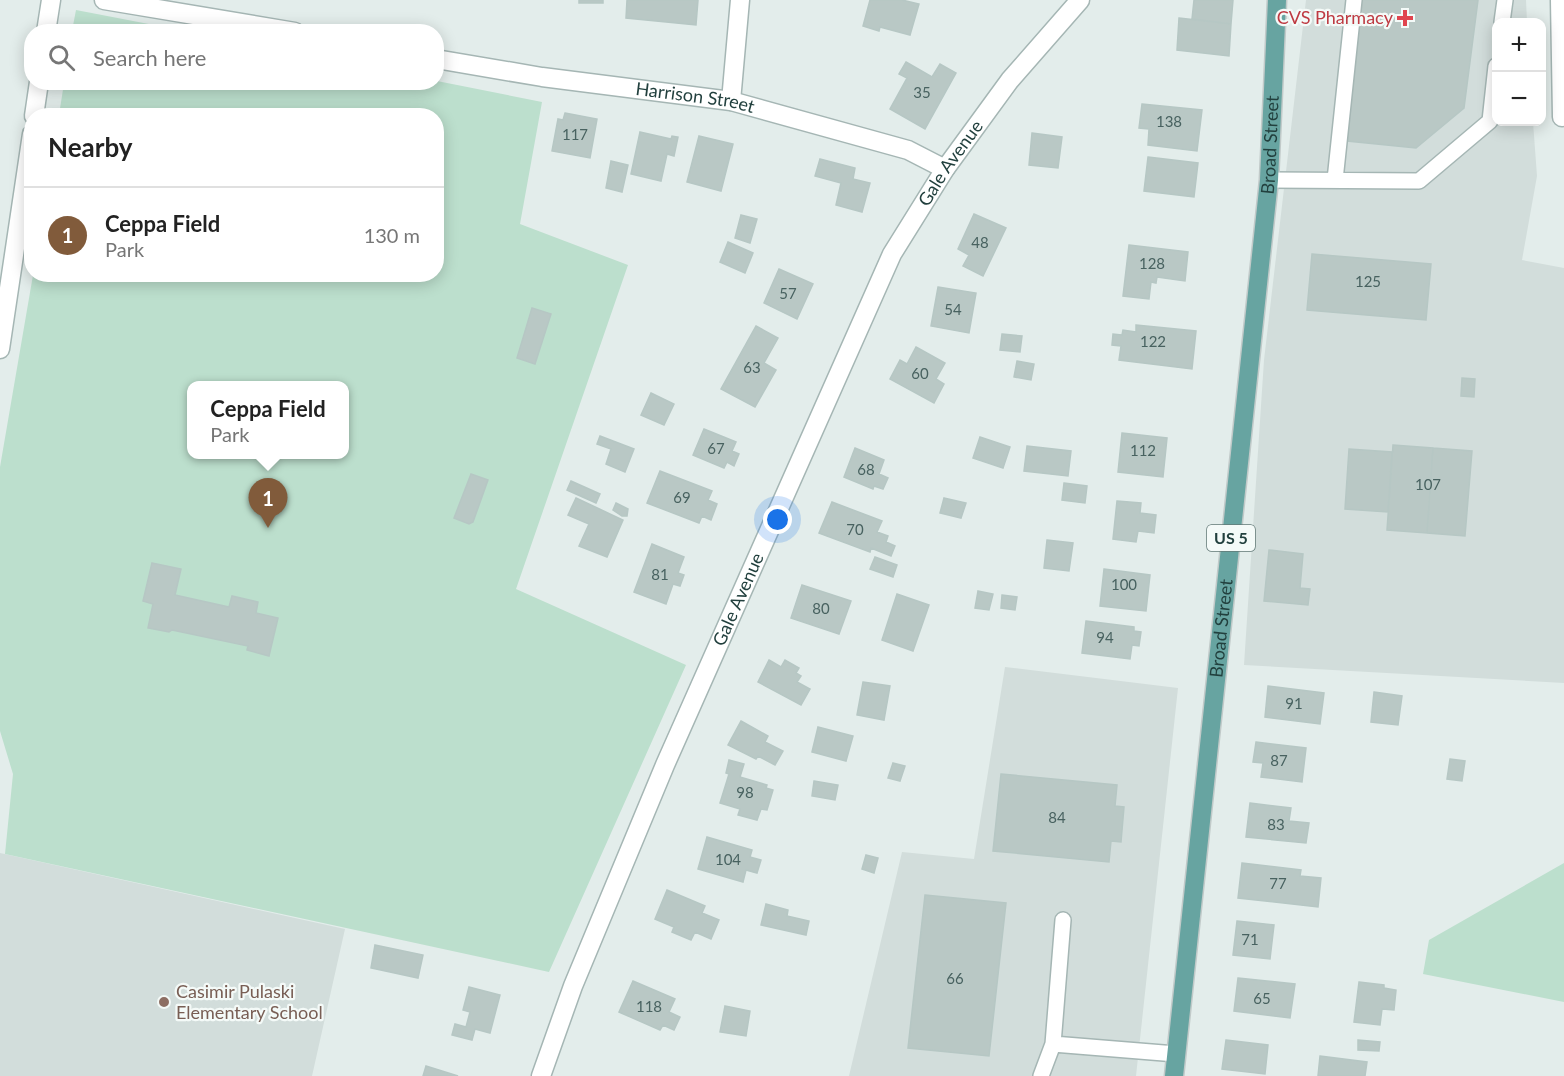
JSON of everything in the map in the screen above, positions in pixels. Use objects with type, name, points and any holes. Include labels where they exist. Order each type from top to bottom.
[{"type":"main road","name":"Broad Street","points":[[1174,1076],[1269,180],[1277,0]]},
{"type":"street","points":[[47,24],[51,0]]},
{"type":"street","points":[[104,0],[248,24]]},
{"type":"street","points":[[731,101],[740,0]]},
{"type":"street","name":"Gale Avenue","points":[[541,1076],[573,986],[665,765],[892,254],[945,169],[1010,80],[1080,0]]},
{"type":"street","points":[[1560,0],[1562,117]]},
{"type":"street","name":"Harrison Street","points":[[444,60],[731,101],[886,143],[908,150],[945,169]]},
{"type":"street","points":[[35,108],[38,90]]},
{"type":"street","points":[[0,349],[24,188]]},
{"type":"lane","points":[[1335,180],[1353,0]]},
{"type":"lane","points":[[1502,18],[1504,0]]},
{"type":"lane","points":[[1269,180],[1419,181],[1490,121],[1496,72]]},
{"type":"lane","points":[[1041,1076],[1053,1044],[1063,920]]},
{"type":"lane","points":[[1053,1044],[1176,1054]]},
{"type":"shaded area","points":[[1306,0],[1526,0],[1527,18],[1492,18],[1492,126],[1533,126],[1537,176],[1522,260],[1564,268],[1564,683],[1244,665],[1264,360]]},
{"type":"shaded area","points":[[1005,667],[1178,688],[1136,1076],[849,1076],[902,852],[974,859]]},
{"type":"shaded area","name":"Casimir Pulaski Elementary School","points":[[0,853],[345,929],[312,1076],[0,1076]]},
{"type":"green space","points":[[76,10],[149,24],[73,24]]},
{"type":"green space","points":[[444,82],[542,102],[520,224],[628,265],[516,589],[686,665],[549,972],[5,854],[13,774],[0,731],[0,467],[32,282],[444,282],[444,108],[60,108],[63,90],[444,90]]},
{"type":"green space","points":[[1564,863],[1564,1002],[1423,974],[1429,940]]},
{"type":"building","points":[[579,0],[603,0],[603,3],[579,3]]},
{"type":"building","points":[[627,0],[698,0],[696,25],[626,18]]},
{"type":"building","points":[[870,0],[902,0],[919,4],[910,35],[880,27],[879,31],[863,26]]},
{"type":"building","points":[[1194,0],[1233,0],[1231,24],[1192,19]]},
{"type":"building","points":[[1358,0],[1478,0],[1464,108],[1416,148],[1347,141]]},
{"type":"building","points":[[1179,18],[1231,24],[1229,56],[1177,50]]},
{"type":"building","points":[[906,62],[932,77],[940,64],[956,73],[925,129],[890,109],[907,78],[899,74]]},
{"type":"building","points":[[1142,104],[1202,110],[1197,151],[1148,145],[1149,129],[1139,128]]},
{"type":"building","points":[[565,113],[597,119],[590,158],[552,151],[558,119],[563,120]]},
{"type":"building","points":[[640,132],[671,139],[672,136],[678,137],[674,156],[667,154],[661,181],[631,174]]},
{"type":"building","points":[[1032,133],[1062,137],[1058,168],[1029,165]]},
{"type":"building","points":[[699,136],[733,144],[721,191],[687,182]]},
{"type":"building","points":[[1148,157],[1198,163],[1194,197],[1144,191]]},
{"type":"building","points":[[820,159],[855,168],[853,179],[870,183],[862,212],[836,205],[841,183],[815,176]]},
{"type":"building","points":[[611,161],[628,165],[622,192],[606,188]]},
{"type":"building","points":[[974,214],[1006,228],[983,276],[963,266],[969,255],[958,249]]},
{"type":"building","points":[[741,215],[757,219],[750,243],[735,238]]},
{"type":"building","points":[[728,242],[753,253],[745,273],[720,262]]},
{"type":"building","points":[[1129,245],[1188,252],[1185,281],[1157,277],[1156,283],[1151,282],[1149,299],[1123,296]]},
{"type":"building","points":[[1312,254],[1431,264],[1426,320],[1307,310]]},
{"type":"building","points":[[779,269],[813,284],[797,319],[764,303]]},
{"type":"building","points":[[938,287],[976,293],[969,333],[931,326]]},
{"type":"building","points":[[532,308],[551,314],[535,364],[517,358]]},
{"type":"building","points":[[1136,325],[1196,331],[1192,369],[1119,360],[1121,346],[1112,345],[1113,334],[1122,335],[1123,330],[1136,332]]},
{"type":"building","points":[[756,326],[778,338],[764,363],[776,370],[755,407],[721,389]]},
{"type":"building","points":[[1002,334],[1022,336],[1020,352],[1000,350]]},
{"type":"building","points":[[916,347],[945,363],[936,379],[944,384],[934,403],[890,379],[900,360],[907,364]]},
{"type":"building","points":[[1017,361],[1034,364],[1031,380],[1014,377]]},
{"type":"building","points":[[1462,378],[1475,379],[1474,397],[1461,396]]},
{"type":"building","points":[[651,393],[674,404],[664,425],[641,415]]},
{"type":"building","points":[[704,429],[736,442],[732,451],[739,454],[734,466],[727,462],[724,468],[693,455]]},
{"type":"building","points":[[1122,433],[1167,438],[1163,477],[1118,472]]},
{"type":"building","points":[[600,436],[634,449],[625,472],[606,464],[611,449],[597,444]]},
{"type":"building","points":[[980,437],[1010,447],[1003,468],[973,458]]},
{"type":"building","points":[[1393,445],[1433,448],[1427,533],[1387,530]]},
{"type":"building","points":[[1027,446],[1071,451],[1068,476],[1024,471]]},
{"type":"building","points":[[855,448],[884,460],[879,474],[888,478],[883,489],[874,486],[873,489],[844,477]]},
{"type":"building","points":[[1433,448],[1472,451],[1465,536],[1427,533]]},
{"type":"building","points":[[1349,449],[1392,452],[1388,512],[1345,509]]},
{"type":"building","points":[[660,471],[712,491],[708,500],[717,504],[711,520],[702,516],[699,523],[647,503]]},
{"type":"building","points":[[471,474],[488,480],[473,522],[469,524],[454,518]]},
{"type":"building","points":[[571,481],[600,494],[596,503],[567,490]]},
{"type":"building","points":[[1064,483],[1087,486],[1085,503],[1062,500]]},
{"type":"building","points":[[576,498],[623,520],[607,557],[579,546],[589,524],[568,515]]},
{"type":"building","points":[[944,498],[966,503],[961,518],[940,513]]},
{"type":"building","points":[[1117,501],[1141,503],[1140,513],[1156,515],[1154,533],[1138,531],[1136,542],[1113,539]]},
{"type":"building","points":[[832,502],[882,521],[877,532],[888,536],[886,542],[895,546],[891,556],[871,548],[870,552],[819,533]]},
{"type":"building","points":[[616,503],[628,509],[627,516],[622,516],[613,510]]},
{"type":"building","points":[[1047,540],[1073,543],[1069,571],[1044,568]]},
{"type":"building","points":[[652,544],[684,557],[678,573],[684,575],[680,586],[673,584],[666,604],[634,592]]},
{"type":"building","points":[[1269,550],[1303,554],[1300,588],[1310,589],[1308,605],[1264,601]]},
{"type":"building","points":[[875,557],[897,565],[893,577],[870,569]]},
{"type":"building","points":[[152,563],[181,569],[175,595],[229,607],[232,596],[258,602],[256,613],[278,618],[269,656],[247,650],[248,646],[172,630],[169,632],[148,628],[153,604],[143,601]]},
{"type":"building","points":[[1104,569],[1150,575],[1146,611],[1100,606]]},
{"type":"building","points":[[802,585],[851,601],[839,634],[791,618]]},
{"type":"building","points":[[978,591],[993,594],[989,610],[975,608]]},
{"type":"building","points":[[897,594],[929,605],[913,651],[882,640]]},
{"type":"building","points":[[1002,595],[1017,597],[1015,610],[1001,608]]},
{"type":"building","points":[[1086,621],[1134,627],[1134,631],[1141,632],[1139,646],[1132,645],[1130,659],[1082,653]]},
{"type":"building","points":[[769,660],[781,667],[785,660],[799,668],[796,673],[801,676],[797,682],[810,689],[801,705],[758,682]]},
{"type":"building","points":[[863,682],[890,686],[884,720],[857,715]]},
{"type":"building","points":[[1268,686],[1324,693],[1320,724],[1265,717]]},
{"type":"building","points":[[1374,692],[1402,696],[1398,725],[1371,722]]},
{"type":"building","points":[[741,721],[768,736],[765,742],[783,751],[775,765],[758,756],[756,759],[728,745]]},
{"type":"building","points":[[818,727],[853,736],[846,761],[812,752]]},
{"type":"building","points":[[1256,742],[1306,748],[1302,782],[1261,777],[1263,763],[1253,762]]},
{"type":"building","points":[[1450,759],[1465,761],[1462,781],[1447,779]]},
{"type":"building","points":[[729,760],[744,764],[740,777],[767,785],[766,788],[773,790],[767,810],[761,809],[757,820],[738,815],[740,809],[720,803],[729,774],[726,773]]},
{"type":"building","points":[[893,763],[905,766],[900,781],[888,778]]},
{"type":"building","points":[[1001,774],[1117,785],[1115,806],[1124,807],[1121,842],[1111,841],[1109,862],[993,851]]},
{"type":"building","points":[[814,781],[838,785],[835,800],[812,796]]},
{"type":"building","points":[[1250,803],[1291,808],[1289,821],[1309,823],[1306,843],[1246,837]]},
{"type":"building","points":[[707,837],[752,850],[750,857],[761,860],[757,873],[746,870],[743,882],[698,869]]},
{"type":"building","points":[[866,855],[878,858],[874,873],[862,869]]},
{"type":"building","points":[[1242,863],[1301,870],[1300,876],[1321,878],[1318,907],[1238,898]]},
{"type":"building","points":[[667,890],[705,906],[702,913],[719,920],[711,939],[695,932],[691,940],[672,932],[674,927],[655,919]]},
{"type":"building","points":[[925,895],[1006,903],[989,1056],[908,1048]]},
{"type":"building","points":[[766,904],[788,910],[787,916],[809,921],[806,935],[761,925]]},
{"type":"building","points":[[1237,921],[1274,925],[1270,959],[1233,955]]},
{"type":"building","points":[[375,945],[423,955],[418,978],[371,968]]},
{"type":"building","points":[[1238,978],[1295,984],[1290,1018],[1234,1011]]},
{"type":"building","points":[[633,981],[675,999],[669,1012],[680,1017],[674,1030],[663,1025],[660,1030],[619,1012]]},
{"type":"building","points":[[1359,982],[1384,985],[1384,988],[1396,990],[1394,1010],[1382,1009],[1380,1025],[1354,1022]]},
{"type":"building","points":[[469,987],[500,995],[490,1033],[475,1029],[472,1040],[452,1035],[455,1024],[466,1027],[470,1012],[463,1010]]},
{"type":"building","points":[[725,1006],[750,1011],[746,1036],[720,1032]]},
{"type":"building","points":[[1226,1040],[1268,1045],[1265,1074],[1222,1069]]},
{"type":"building","points":[[1358,1040],[1380,1042],[1379,1051],[1358,1050]]},
{"type":"building","points":[[1320,1056],[1367,1062],[1365,1076],[1318,1076]]},
{"type":"building","points":[[426,1066],[458,1076],[423,1076]]},
{"type":"place","name":"CVS Pharmacy","points":[[1405,18]]},
{"type":"place","name":"Ceppa Field","points":[[268,528]]},
{"type":"place","name":"Casimir Pulaski Elementary School","points":[[164,1002]]}]
